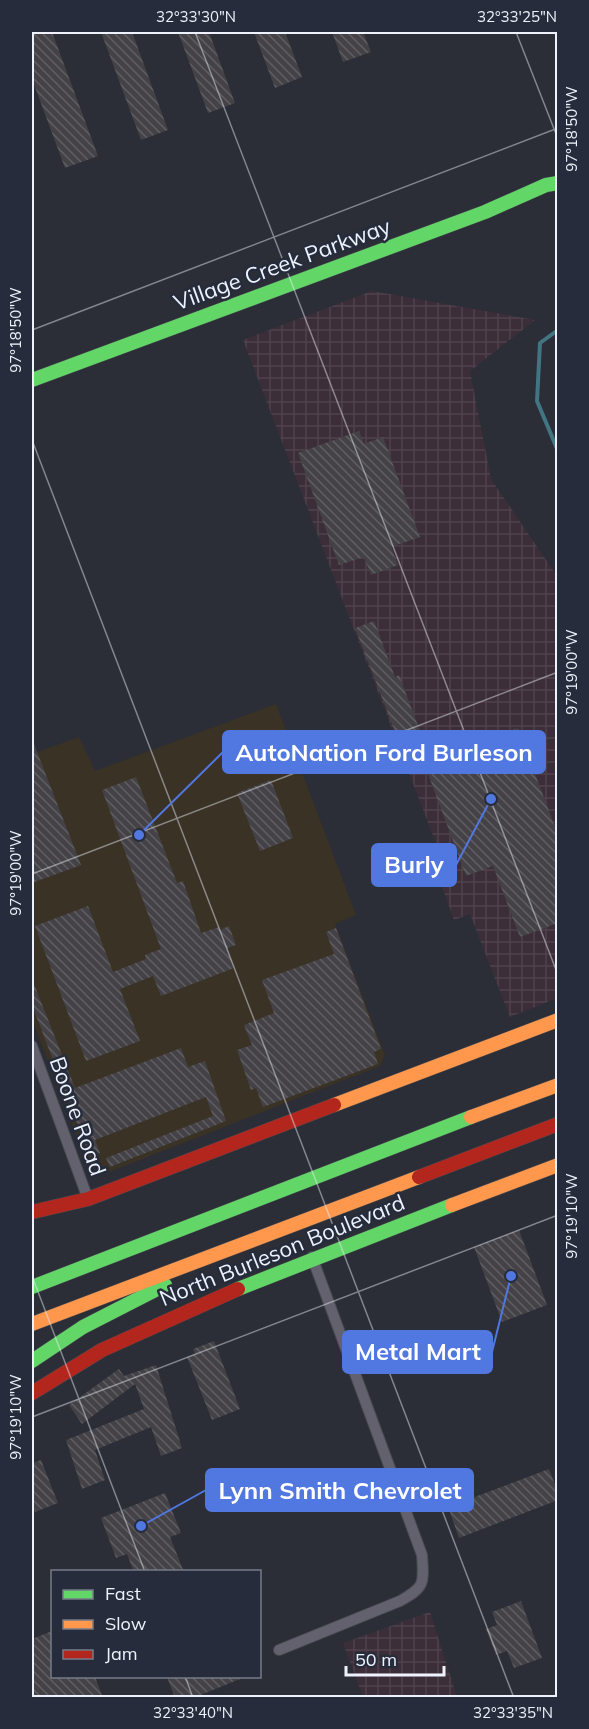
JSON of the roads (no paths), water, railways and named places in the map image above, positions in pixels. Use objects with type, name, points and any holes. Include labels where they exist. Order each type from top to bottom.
[{"type":"main road","name":"Village Creek Parkway","points":[[32,380],[474,216],[552,184],[558,175]]},
{"type":"main road","points":[[32,1212],[88,1199],[558,1020]]},
{"type":"main road","points":[[32,1287],[397,1144],[558,1085]]},
{"type":"main road","points":[[32,1324],[558,1124]]},
{"type":"main road","name":"North Burleson Boulevard","points":[[32,1393],[61,1372],[103,1349],[312,1257],[558,1165]]},
{"type":"main road","points":[[32,1361],[83,1327],[241,1246]]},
{"type":"street","name":"Boone Road","points":[[32,1046],[88,1199]]},
{"type":"street","points":[[279,1650],[399,1601],[418,1591],[424,1581],[422,1555],[312,1257]]},
{"type":"waterway","points":[[558,330],[540,343],[537,401],[558,451]]},
{"type":"place","name":"Burly","points":[[491,799]]},
{"type":"place","name":"AutoNation Ford Burleson","points":[[139,835]]},
{"type":"place","name":"Metal Mart","points":[[511,1276]]},
{"type":"place","name":"Lynn Smith Chevrolet","points":[[141,1526]]}]
